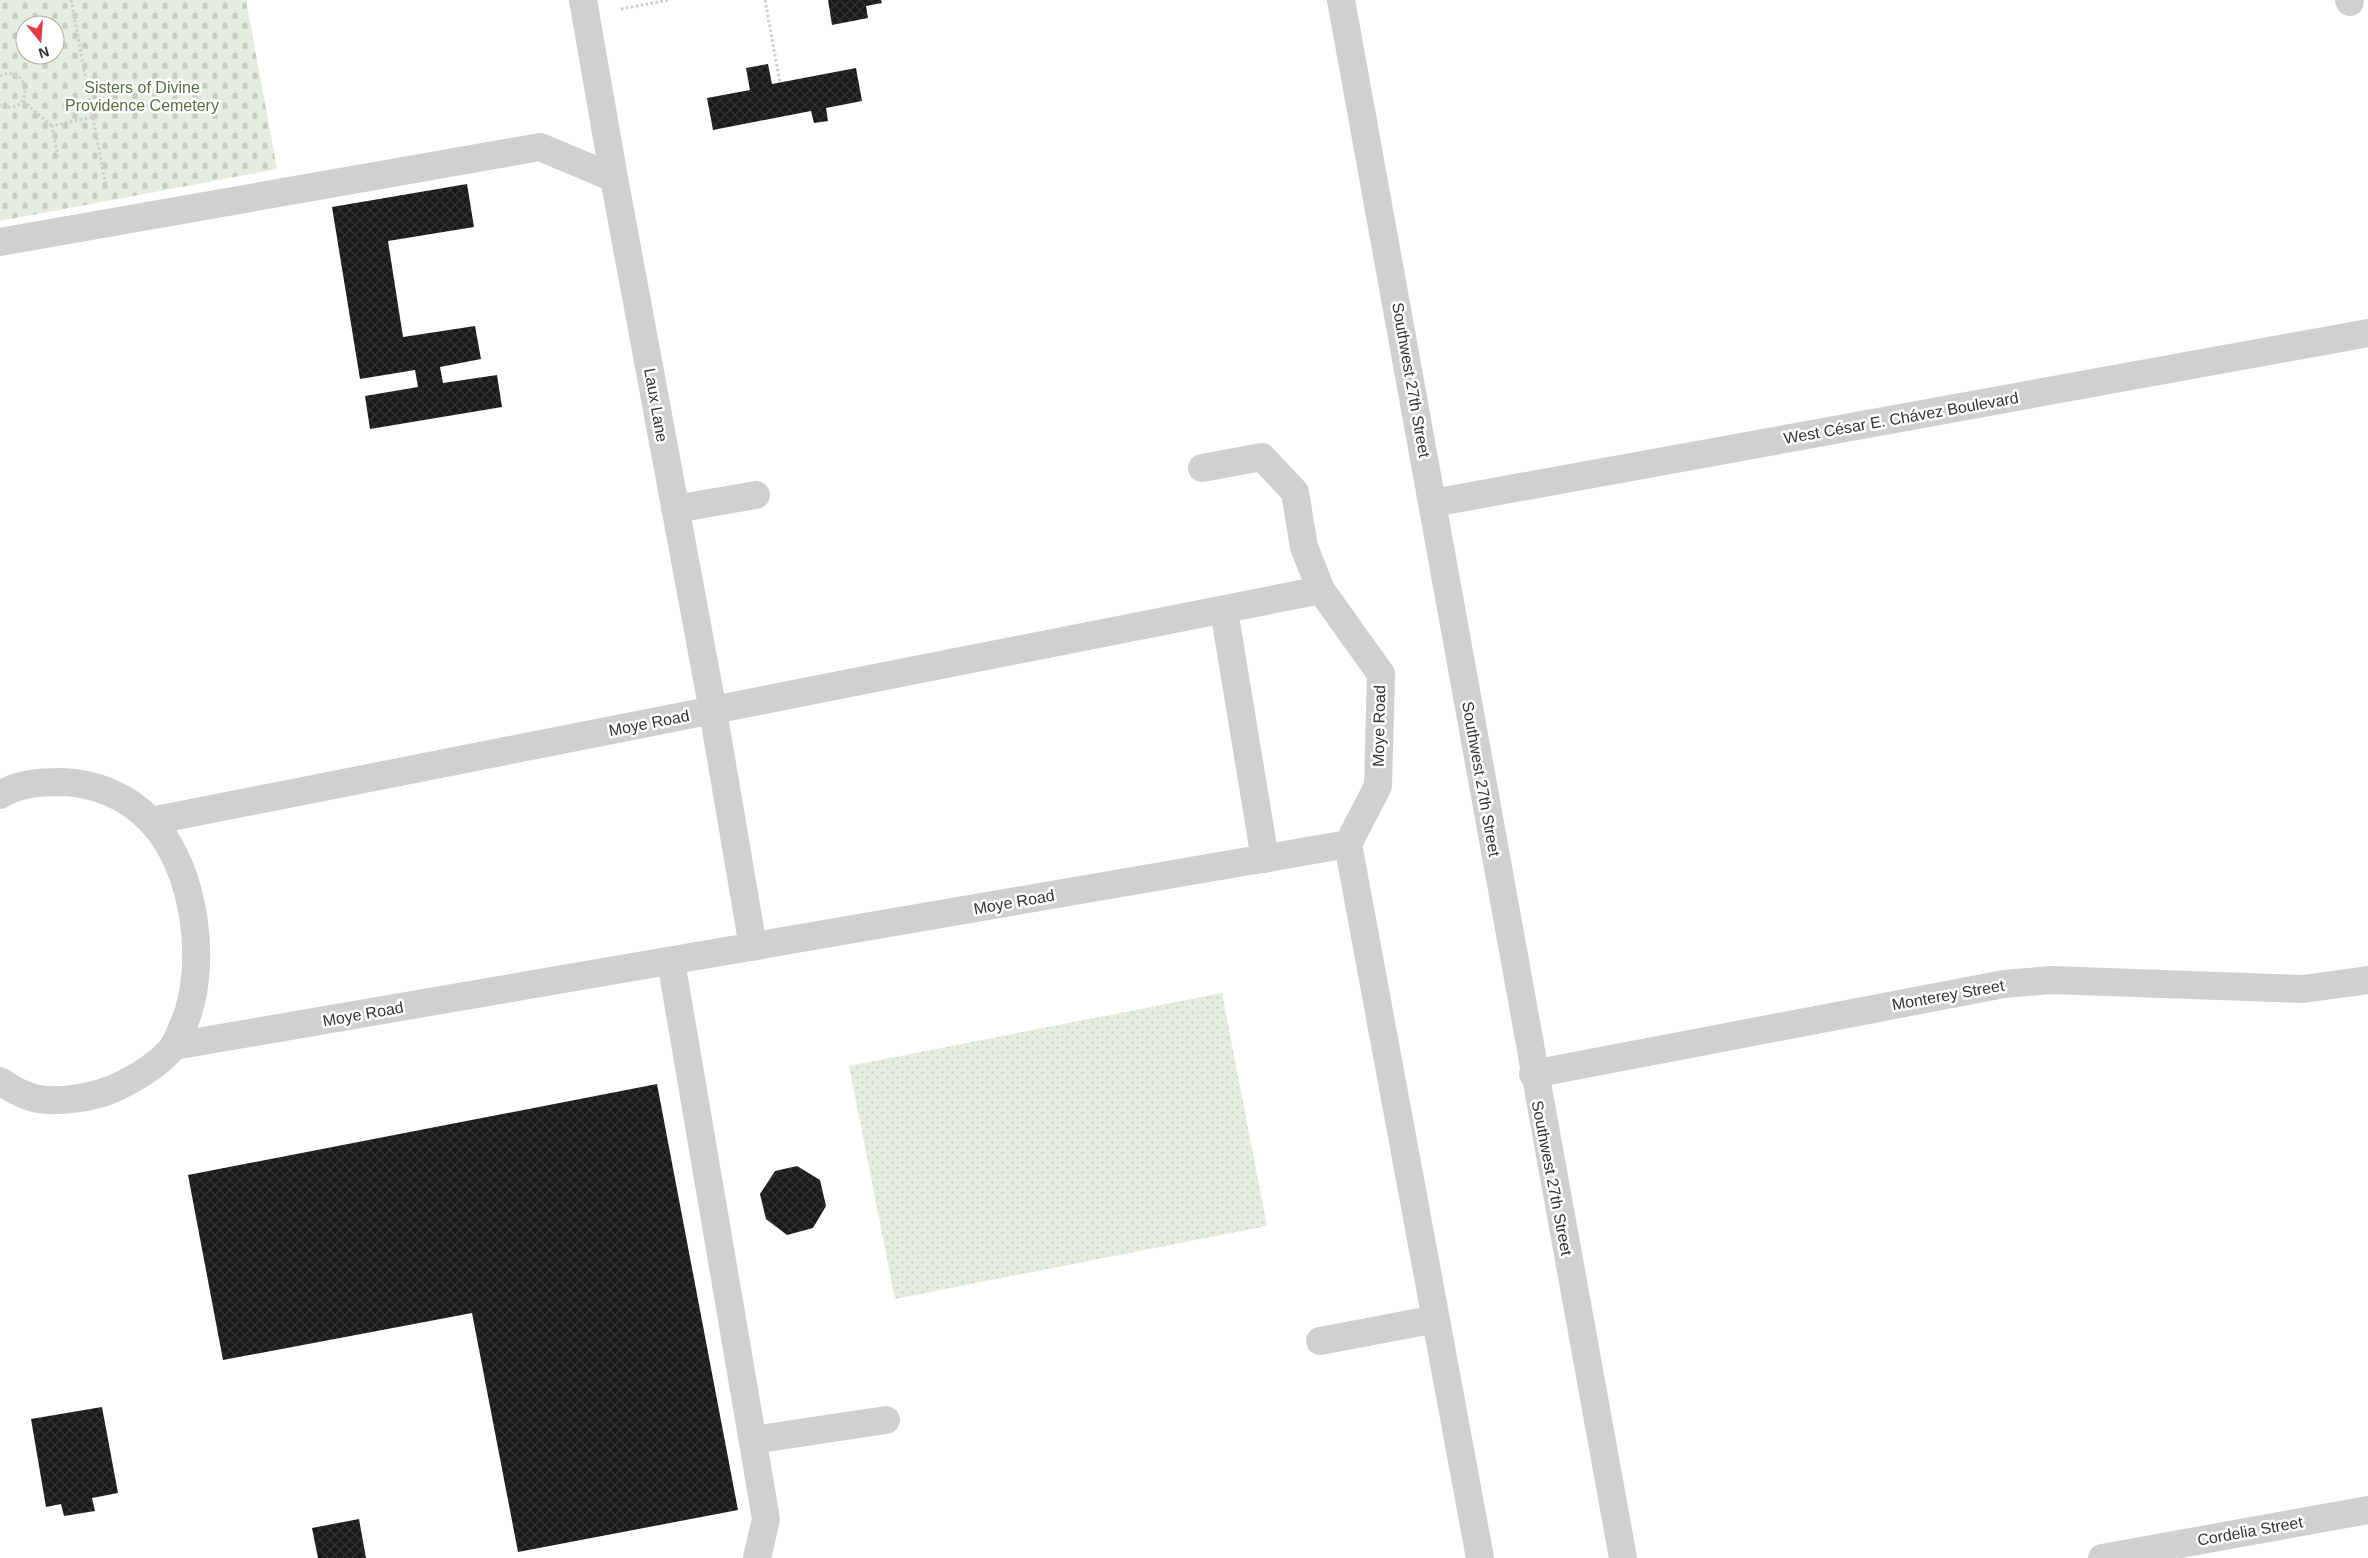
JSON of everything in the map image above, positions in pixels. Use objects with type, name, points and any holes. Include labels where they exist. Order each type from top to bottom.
[{"type":"street","name":"Southwest 27th Street","points":[[1341,0],[1433,503],[1533,1074],[1623,1558]]},
{"type":"street","name":"Laux Lane","points":[[584,8],[713,710],[753,947]]},
{"type":"street","points":[[0,242],[540,147],[614,178]]},
{"type":"street","name":"West César E. Chávez Boulevard","points":[[1433,503],[2368,333]]},
{"type":"street","points":[[1202,468],[1262,457],[1295,492],[1304,547],[1322,590]]},
{"type":"street","points":[[675,509],[756,495]]},
{"type":"street","name":"Moye Road","points":[[152,821],[1322,590],[1381,674],[1378,786],[1348,844],[174,1046]]},
{"type":"street","points":[[1224,610],[1265,859]]},
{"type":"street","points":[[0,795],[28,784],[75,783],[99,788],[133,804],[152,821],[172,852],[193,909],[197,966],[190,1009],[174,1046],[140,1076],[101,1094],[51,1100],[34,1098],[0,1081]]},
{"type":"street","points":[[1348,844],[1480,1558]]},
{"type":"street","points":[[671,961],[766,1519],[757,1558]]},
{"type":"street","name":"Monterey Street","points":[[1533,1074],[2004,984],[2051,980],[2304,989],[2368,980]]},
{"type":"street","points":[[1320,1341],[1436,1319]]},
{"type":"street","points":[[753,1440],[886,1420]]},
{"type":"street","name":"Cordelia Street","points":[[2102,1558],[2368,1510]]},
{"type":"path","points":[[71,0],[107,194],[115,222]]},
{"type":"path","points":[[584,8],[669,0]]},
{"type":"path","points":[[765,0],[780,84]]},
{"type":"path","points":[[0,76],[13,74],[22,80],[26,90],[23,101],[13,107],[0,105]]},
{"type":"path","points":[[23,101],[52,126],[58,157]]},
{"type":"path","points":[[52,126],[92,117]]},
{"type":"green space","name":"Sisters of Divine Providence Cemetery","points":[[0,0],[246,0],[277,169],[0,221]]},
{"type":"green space","points":[[1222,993],[1267,1226],[895,1299],[849,1066]]},
{"type":"building","points":[[828,0],[881,0],[882,3],[866,6],[868,18],[832,25]]},
{"type":"building","points":[[768,64],[772,84],[856,68],[862,101],[826,108],[828,121],[814,123],[811,111],[713,130],[707,98],[750,90],[746,68]]},
{"type":"building","points":[[467,184],[474,227],[388,241],[403,337],[475,326],[481,359],[440,367],[443,383],[497,375],[502,407],[370,429],[365,396],[418,387],[415,370],[360,379],[332,207]]},
{"type":"building","points":[[657,1084],[738,1510],[518,1552],[472,1313],[223,1360],[188,1175]]},
{"type":"building","points":[[797,1166],[820,1180],[826,1206],[813,1228],[787,1235],[766,1219],[760,1194],[775,1171]]},
{"type":"building","points":[[102,1407],[118,1493],[92,1498],[95,1511],[64,1516],[61,1504],[46,1507],[31,1419]]},
{"type":"building","points":[[359,1519],[366,1558],[318,1558],[312,1528]]}]
